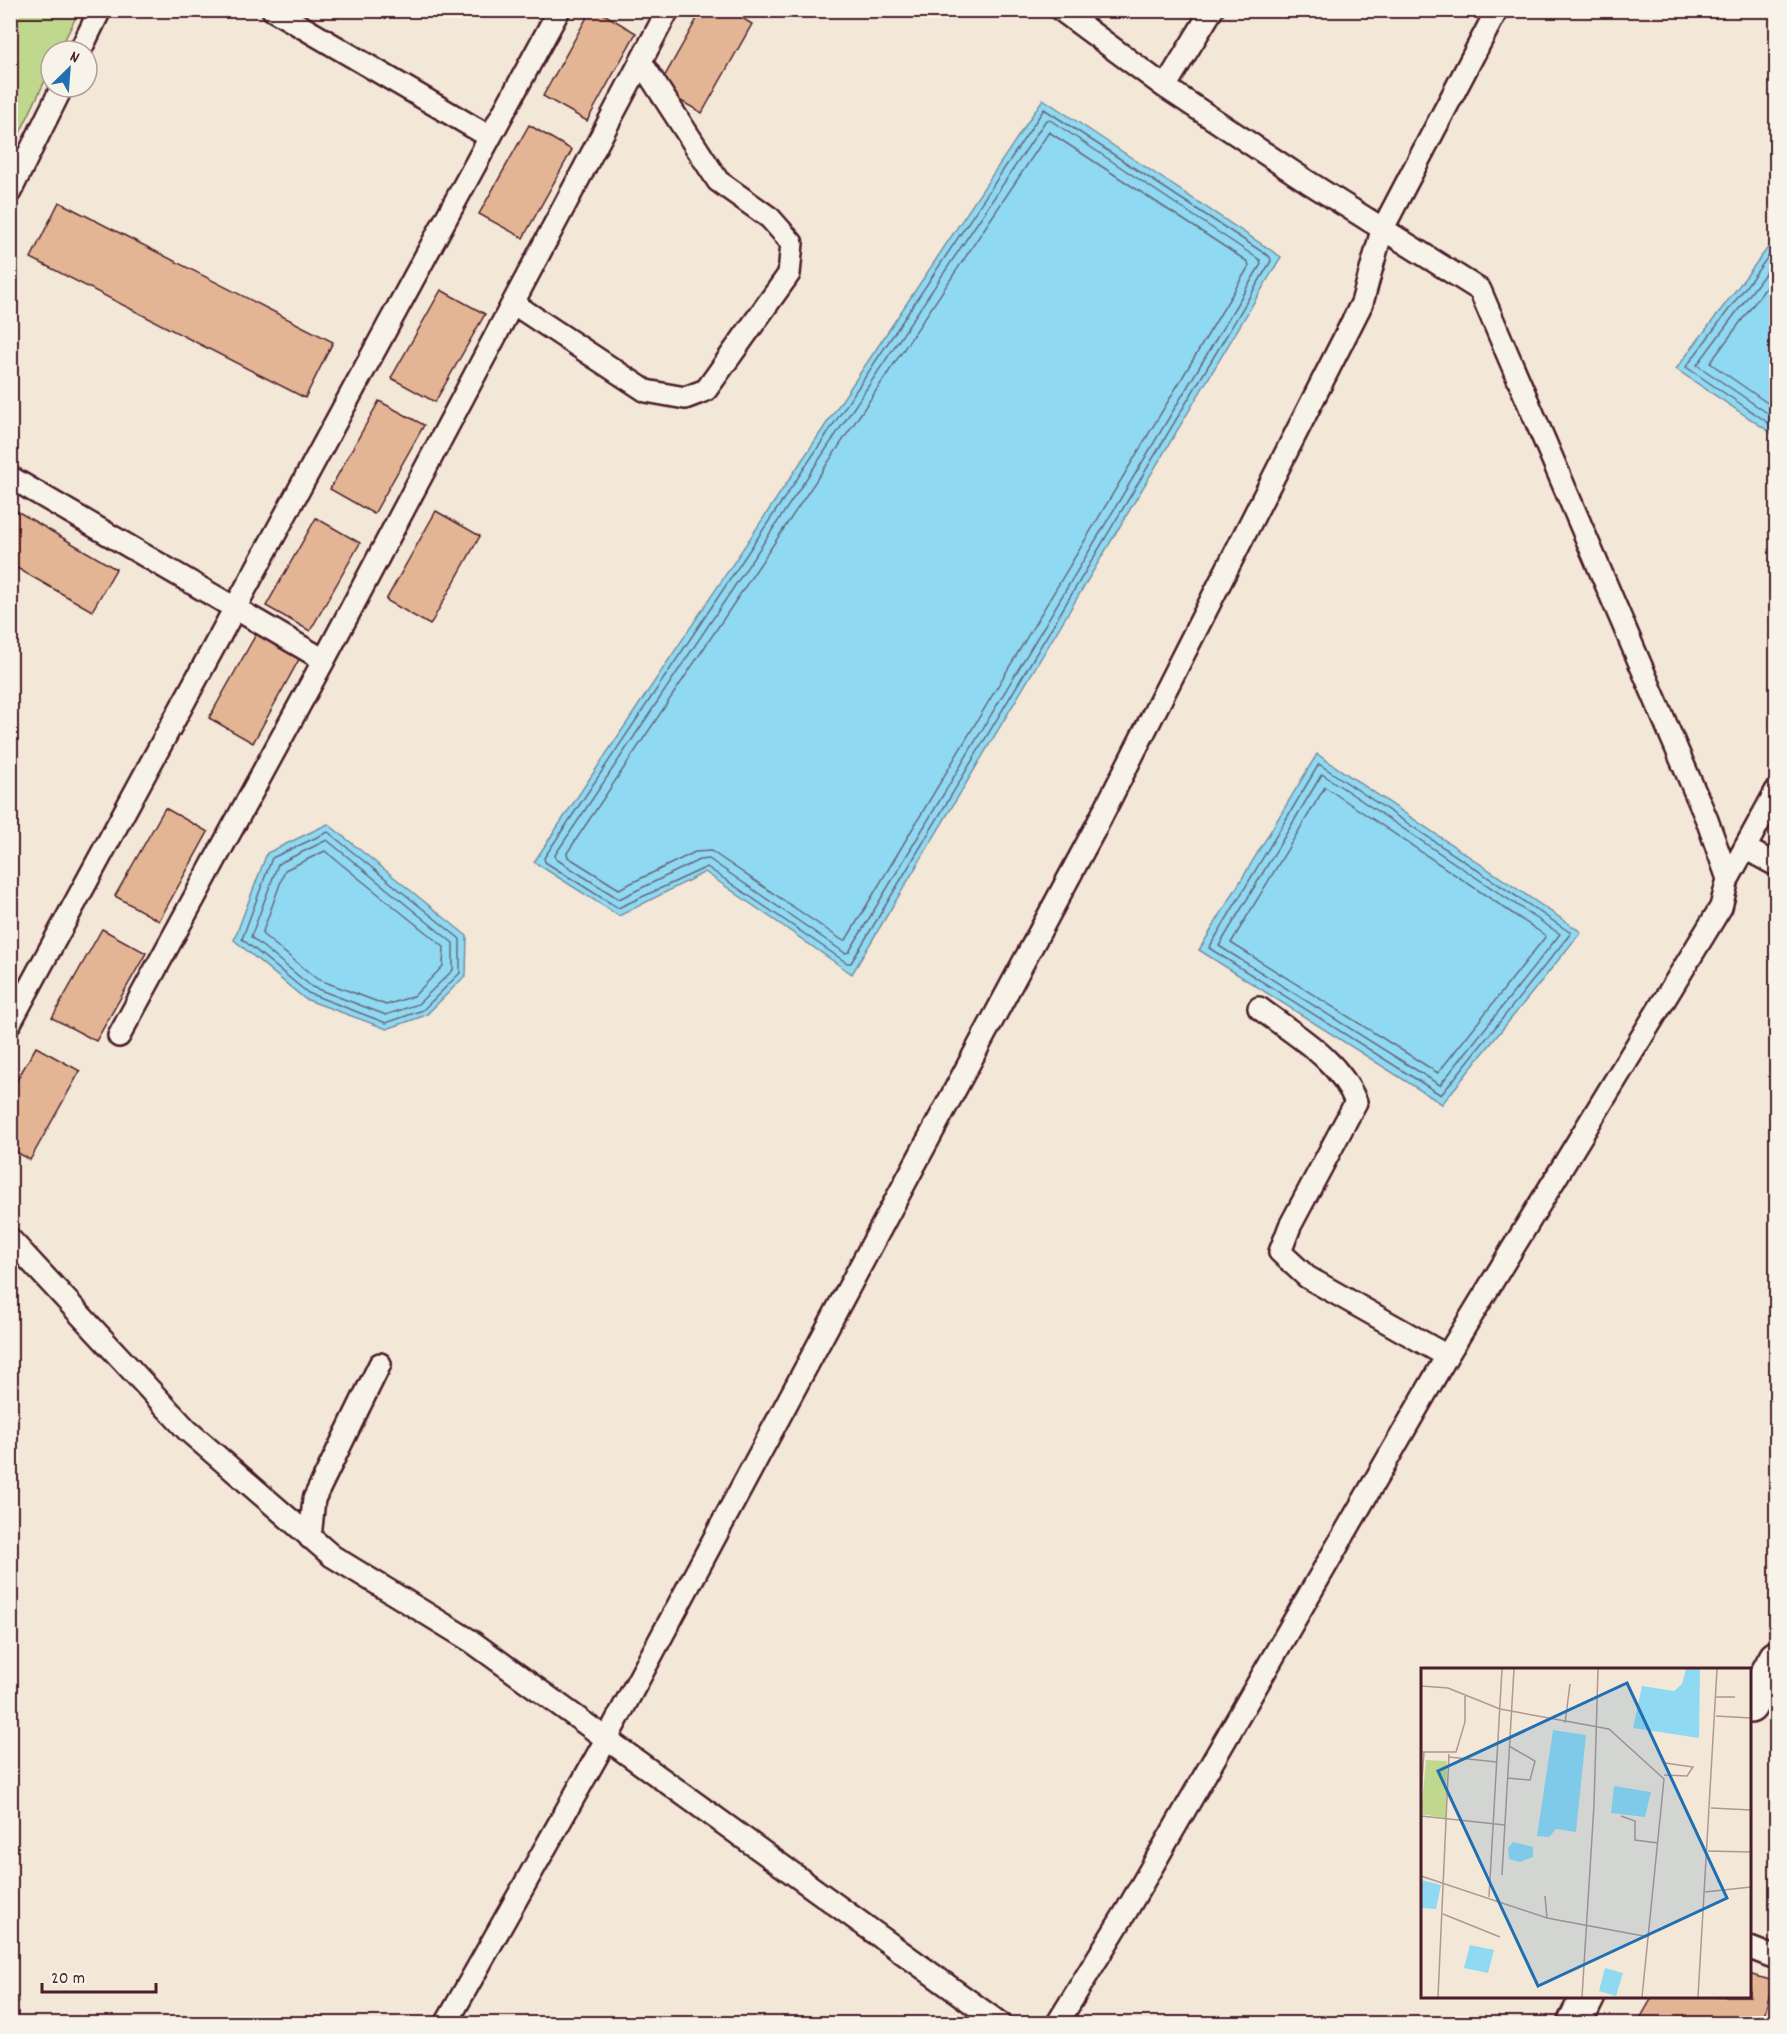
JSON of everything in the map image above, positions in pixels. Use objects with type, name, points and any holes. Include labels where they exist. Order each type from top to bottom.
[{"type":"street","points":[[1751,1702],[1776,1658]]},
{"type":"street","points":[[1574,2024],[1587,1998]]},
{"type":"lane","points":[[86,39],[100,10]]},
{"type":"lane","points":[[273,10],[490,137]]},
{"type":"lane","points":[[10,1023],[559,10]]},
{"type":"lane","points":[[119,1036],[324,660],[668,10]]},
{"type":"lane","points":[[1061,10],[1165,87],[1382,230],[1480,290],[1707,820],[1728,879]]},
{"type":"lane","points":[[1165,87],[1212,10]]},
{"type":"lane","points":[[446,2024],[606,1740],[1101,816],[1362,303],[1382,230],[1497,10]]},
{"type":"lane","points":[[514,304],[646,391],[685,398],[706,390],[789,274],[792,243],[770,218],[718,181],[641,62]]},
{"type":"lane","points":[[10,192],[56,99]]},
{"type":"lane","points":[[10,477],[324,660]]},
{"type":"lane","points":[[1057,2024],[1127,1910],[1447,1356],[1721,908],[1728,879],[1776,791]]},
{"type":"lane","points":[[1745,848],[1776,865]]},
{"type":"lane","points":[[1259,1008],[1324,1055],[1349,1084],[1356,1102],[1290,1226],[1280,1252],[1307,1277],[1447,1356]]},
{"type":"lane","points":[[10,1239],[187,1430],[332,1556],[471,1641],[1000,2024]]},
{"type":"lane","points":[[310,1538],[314,1499],[381,1364]]},
{"type":"lane","points":[[1751,1949],[1776,1958]]},
{"type":"green space","points":[[11,10],[79,11],[65,39],[39,39],[39,93],[11,152]]},
{"type":"water","points":[[1043,99],[1281,257],[852,974],[705,872],[619,916],[534,862]]},
{"type":"water","points":[[1776,237],[1776,436],[1676,369]]},
{"type":"water","points":[[1317,754],[1581,932],[1442,1104],[1199,950]]},
{"type":"water","points":[[328,824],[467,936],[466,975],[426,1015],[387,1029],[305,999],[234,940],[267,853]]},
{"type":"building","points":[[591,10],[597,10],[636,33],[587,121],[543,96]]},
{"type":"building","points":[[702,10],[729,10],[752,24],[702,113],[658,88]]},
{"type":"building","points":[[529,125],[572,150],[523,238],[479,214]]},
{"type":"building","points":[[59,202],[333,342],[305,398],[31,258]]},
{"type":"building","points":[[441,290],[485,314],[435,402],[391,378]]},
{"type":"building","points":[[379,401],[424,425],[374,514],[330,489]]},
{"type":"building","points":[[10,507],[116,569],[92,611],[10,564]]},
{"type":"building","points":[[436,511],[480,536],[430,625],[386,600]]},
{"type":"building","points":[[316,518],[360,543],[310,631],[266,606]]},
{"type":"building","points":[[259,629],[302,654],[253,743],[209,718]]},
{"type":"building","points":[[165,808],[208,832],[159,921],[115,896]]},
{"type":"building","points":[[102,929],[146,953],[96,1041],[52,1018]]},
{"type":"building","points":[[36,1047],[80,1071],[30,1160],[10,1148],[10,1092]]},
{"type":"building","points":[[1751,1974],[1773,1981],[1762,2024],[1637,2024],[1652,1998],[1751,1998]]}]
